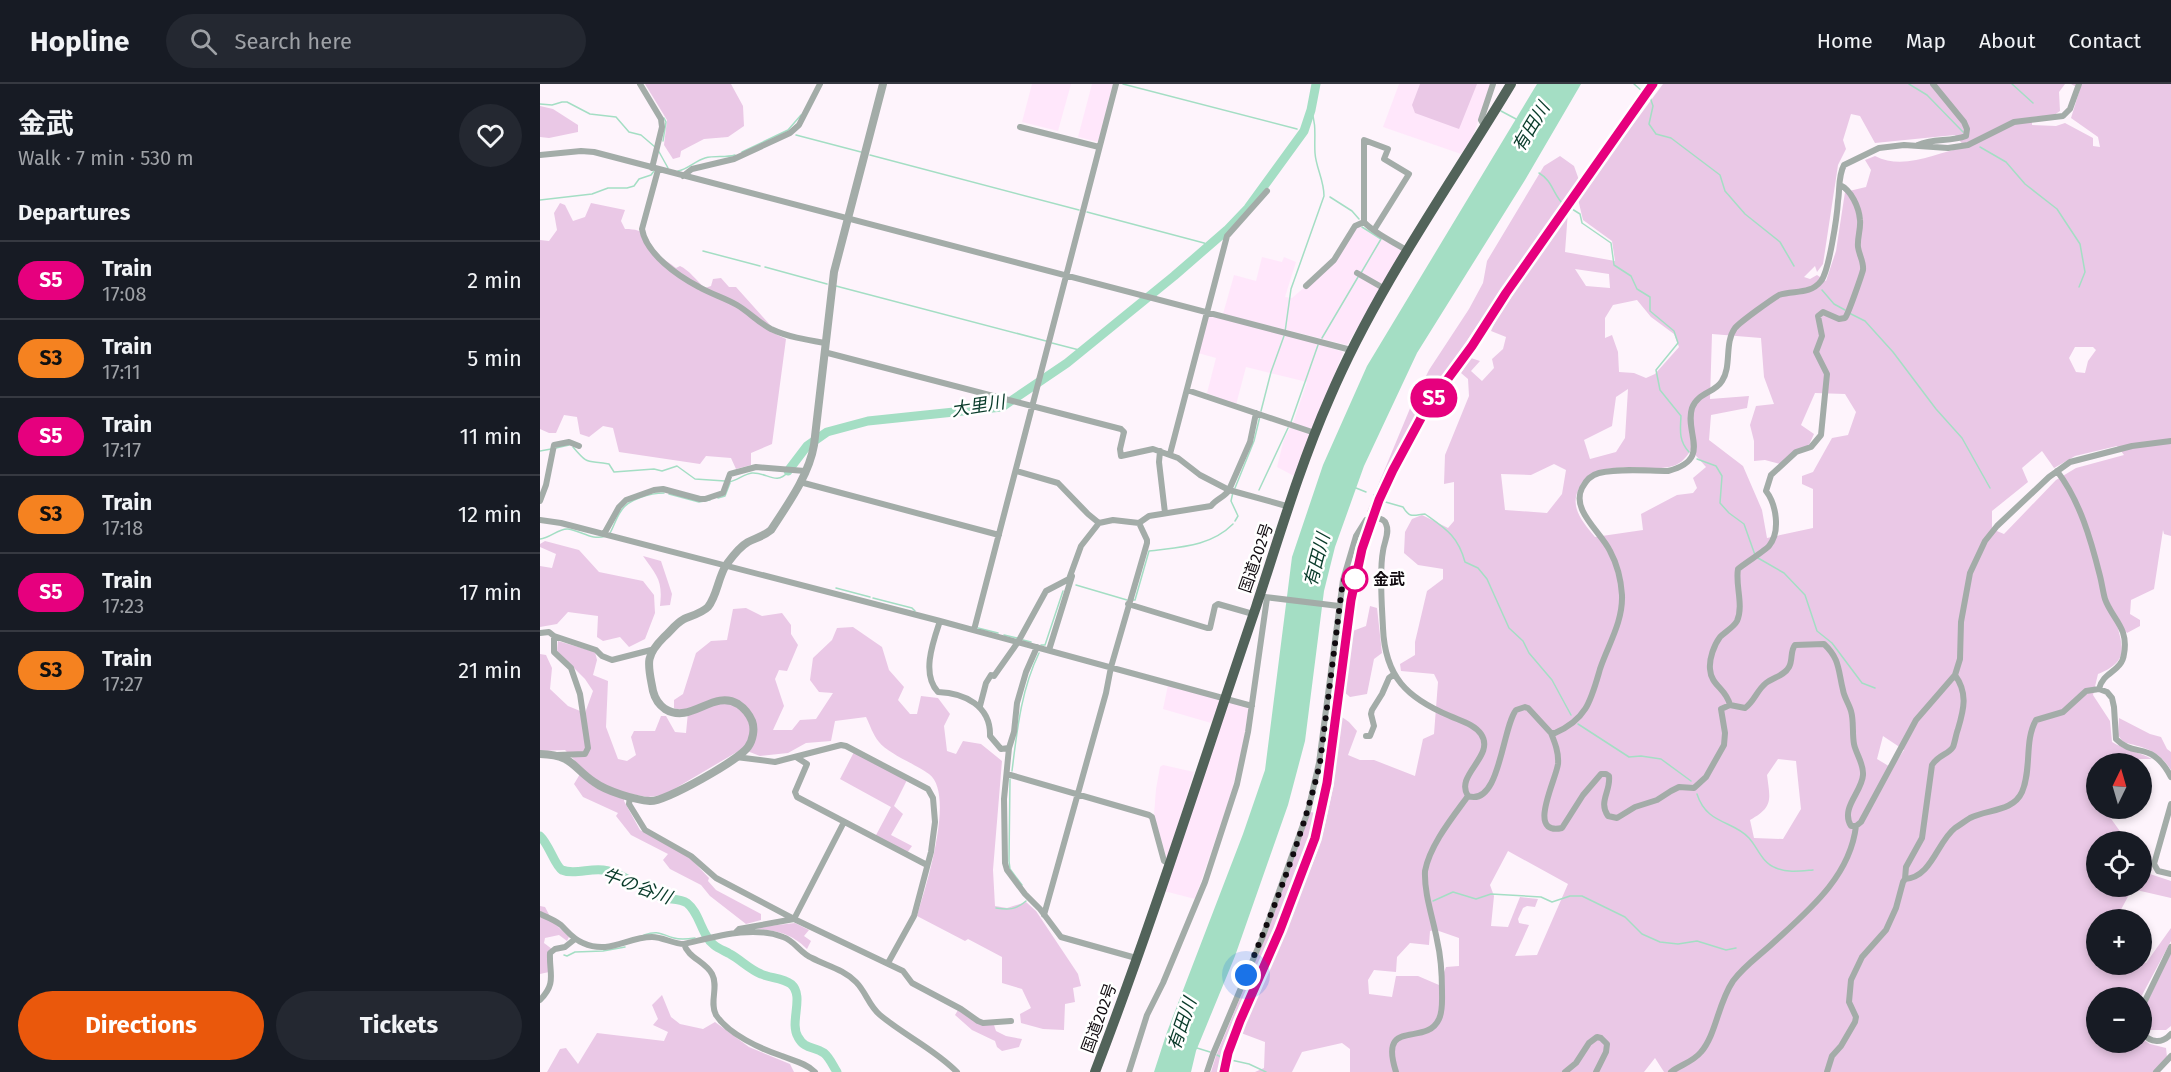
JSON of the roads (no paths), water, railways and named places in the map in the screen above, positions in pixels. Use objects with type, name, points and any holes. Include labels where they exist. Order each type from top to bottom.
[{"type":"highway","name":"国道202号","points":[[1095,1072],[1254,614],[1263,596],[1290,507],[1316,433],[1351,350],[1385,289],[1511,84]]},
{"type":"street","points":[[640,84],[661,119],[662,127],[642,229],[643,235],[654,253],[698,287],[737,305],[770,328],[796,338],[1013,401],[1122,429],[1124,432],[1121,456],[1147,449],[1170,454],[1186,463],[1200,475],[1232,490],[1290,507]]},
{"type":"street","points":[[683,176],[692,169],[734,159],[790,133],[799,125],[820,84]]},
{"type":"street","points":[[540,633],[549,632],[554,636],[596,650],[602,656],[612,660],[651,650],[677,623],[707,608],[726,565],[746,543],[765,536],[771,530],[806,471],[814,440],[832,282],[883,84]]},
{"type":"street","points":[[974,630],[1116,84]]},
{"type":"street","points":[[1485,127],[1481,120],[1493,84]]},
{"type":"street","points":[[1917,146],[1926,141],[1957,139],[1967,134],[1964,122],[1934,84]]},
{"type":"street","points":[[1551,733],[1560,731],[1577,719],[1590,702],[1621,612],[1620,584],[1614,560],[1602,536],[1580,508],[1580,493],[1584,484],[1597,474],[1668,471],[1686,463],[1695,444],[1692,407],[1697,399],[1720,385],[1726,376],[1731,336],[1736,327],[1777,296],[1808,291],[1815,287],[1826,273],[1842,170],[1849,162],[1879,148],[1968,145],[2014,122],[2063,116],[2070,110],[2079,84]]},
{"type":"street","points":[[1020,127],[1100,147]]},
{"type":"street","points":[[1364,222],[1364,140],[1388,149],[1384,159],[1408,174],[1374,230]]},
{"type":"street","points":[[540,155],[594,152],[1351,350]]},
{"type":"street","points":[[1730,705],[1727,694],[1717,686],[1712,678],[1710,668],[1714,648],[1720,638],[1736,622],[1739,614],[1736,576],[1738,569],[1769,546],[1774,534],[1776,516],[1773,500],[1766,491],[1771,475],[1796,453],[1812,447],[1821,435],[1827,374],[1816,352],[1822,336],[1818,316],[1823,312],[1839,319],[1849,313],[1853,295],[1863,272],[1858,247],[1860,220],[1847,188],[1840,184]]},
{"type":"street","points":[[1170,454],[1227,236],[1267,190]]},
{"type":"street","points":[[1364,222],[1408,252]]},
{"type":"street","points":[[1306,286],[1334,260],[1355,226],[1364,222]]},
{"type":"street","points":[[1359,274],[1385,289]]},
{"type":"street","points":[[1187,390],[1316,433]]},
{"type":"street","points":[[1049,650],[1075,559],[1081,546],[1099,523],[1113,520],[1138,523],[1149,516],[1206,508],[1226,495],[1232,490],[1260,415]]},
{"type":"street","points":[[1671,1072],[1694,1059],[1706,1047],[1726,993],[1744,968],[1774,943],[1832,885],[1844,866],[1856,826],[1861,822],[1916,720],[1955,675],[1960,659],[1961,622],[1970,573],[1985,541],[2057,471],[2081,458],[2132,446],[2171,441]]},
{"type":"street","points":[[540,501],[554,448],[568,442],[579,446]]},
{"type":"street","points":[[1160,451],[1159,462],[1165,513]]},
{"type":"street","points":[[607,535],[619,507],[626,500],[654,490],[663,489],[705,499],[723,492],[730,474],[756,467],[806,471]]},
{"type":"street","points":[[1016,471],[1058,483],[1099,523]]},
{"type":"street","points":[[2057,471],[2077,503],[2105,598],[2121,626],[2124,639],[2123,660],[2114,671],[2102,679],[2099,689]]},
{"type":"street","points":[[800,482],[999,535]]},
{"type":"street","points":[[1207,1072],[1263,936],[1314,788],[1320,763],[1343,580],[1356,536],[1366,520],[1383,519],[1386,523],[1387,537],[1381,561],[1383,629],[1393,675],[1401,686],[1437,711],[1476,727],[1483,736],[1484,746],[1480,758],[1464,787],[1468,796]]},
{"type":"street","points":[[540,520],[561,523],[726,565],[1252,706]]},
{"type":"street","points":[[1044,915],[1106,693],[1110,667],[1147,543],[1138,523]]},
{"type":"street","points":[[980,706],[986,683],[991,675],[994,676],[1018,642],[1046,591],[1063,584],[1072,573]]},
{"type":"street","points":[[1129,1072],[1147,1014],[1163,983],[1214,855],[1237,784],[1245,753],[1252,706],[1263,596],[1339,606]]},
{"type":"street","points":[[1129,601],[1207,628],[1210,628],[1215,606],[1218,604],[1254,614]]},
{"type":"street","points":[[940,621],[933,642],[928,676],[932,686],[938,692],[955,692],[980,706],[990,728],[990,736],[1001,749],[1009,748]]},
{"type":"street","points":[[540,754],[578,755],[585,754],[588,748],[580,694],[572,668],[554,652],[554,636]]},
{"type":"street","points":[[1468,796],[1476,798],[1487,792],[1497,771],[1504,740],[1516,710],[1525,707],[1551,733],[1558,754],[1558,764],[1544,819],[1550,827],[1562,828],[1583,795],[1601,774],[1609,776],[1610,782],[1603,802],[1604,812],[1612,818],[1657,800],[1679,788],[1694,788],[1706,777],[1724,745],[1725,733],[1720,709],[1730,705],[1745,708],[1750,705],[1758,690],[1785,672],[1791,664],[1792,648],[1795,645],[1824,644],[1837,659],[1843,692],[1852,711],[1854,744],[1863,772],[1861,785],[1850,802],[1848,819],[1851,826],[1856,826]]},
{"type":"street","points":[[1037,647],[1026,672],[1017,703],[1014,732],[1009,748],[1004,799],[1007,870],[1024,894],[1061,937],[1136,958]]},
{"type":"street","points":[[556,755],[572,762],[600,786],[643,801],[661,800],[674,795],[747,749],[752,740],[753,724],[748,714],[733,701],[724,699],[716,701],[693,712],[681,714],[666,709],[658,703],[649,668],[651,650]]},
{"type":"street","points":[[1366,736],[1370,736],[1374,726],[1372,710],[1389,678],[1393,675]]},
{"type":"street","points":[[1827,1072],[1832,1056],[1841,1046],[1855,1022],[1856,1017],[1849,1002],[1851,980],[1862,957],[1886,930],[1905,879],[1906,867],[1922,838],[1932,765],[1938,757],[1948,752],[1953,746],[1964,708],[1964,694],[1955,675]]},
{"type":"street","points":[[1905,879],[1915,877],[1931,862],[1952,831],[1972,817],[2012,803],[2022,793],[2029,764],[2031,732],[2036,720],[2063,712],[2086,691],[2099,689],[2107,692],[2112,698],[2116,739],[2120,744],[2155,755],[2164,764],[2171,777]]},
{"type":"street","points":[[736,757],[770,762],[846,746],[928,789],[933,798],[935,822],[931,852],[914,916],[888,963]]},
{"type":"street","points":[[795,757],[807,764],[795,792],[796,797],[927,865]]},
{"type":"street","points":[[1007,774],[1149,814],[1152,817],[1164,861],[1169,864]]},
{"type":"street","points":[[630,796],[629,804],[645,830],[691,856],[716,878],[794,919],[903,971],[912,983],[961,1009],[978,1021],[983,1023],[1011,1021]]},
{"type":"street","points":[[1396,1072],[1391,1051],[1395,1040],[1435,1025],[1441,1013],[1442,971],[1425,872],[1428,860],[1437,843],[1468,796]]},
{"type":"street","points":[[2171,804],[2154,864],[2158,871],[2171,874]]},
{"type":"street","points":[[794,919],[844,822]]},
{"type":"street","points":[[540,914],[560,924],[575,939],[595,948],[604,948],[645,937],[656,937],[676,944],[734,933],[751,932],[783,937],[793,941],[811,958],[833,966],[856,981],[878,1014],[942,1056],[957,1072]]},
{"type":"street","points":[[734,933],[739,929],[794,919]]},
{"type":"street","points":[[540,1000],[551,986],[550,954],[575,939]]},
{"type":"street","points":[[684,944],[690,954],[709,969],[714,977],[713,1006],[715,1012],[727,1026],[754,1046],[803,1063],[815,1072]]},
{"type":"street","points":[[2152,987],[2171,947]]},
{"type":"street","points":[[1564,1072],[1576,1063],[1592,1039],[1597,1037],[1602,1038],[1607,1044],[1606,1052],[1596,1072]]},
{"type":"street","points":[[2152,1040],[2168,1037],[2170,1046]]},
{"type":"street","points":[[2156,1072],[2171,1056]]},
{"type":"water","name":"有田川","points":[[1537,84],[1581,84],[1525,180],[1417,353],[1364,466],[1335,547],[1324,591],[1305,741],[1288,805],[1235,956],[1196,1051],[1191,1072],[1154,1072],[1265,770],[1292,557],[1323,465],[1367,366]]},
{"type":"waterway","points":[[1123,84],[1297,129]]},
{"type":"waterway","name":"大里川","points":[[788,471],[807,446],[827,432],[868,421],[1002,407],[1067,363],[1174,276],[1227,230],[1248,208],[1304,131],[1316,84]]},
{"type":"waterway","points":[[1634,84],[1642,91]]},
{"type":"waterway","points":[[1909,84],[1927,95],[1963,132]]},
{"type":"waterway","points":[[2012,84],[2033,103]]},
{"type":"waterway","points":[[1650,97],[1653,106],[1649,124],[1656,134],[1671,138],[1720,175],[1725,191],[1745,214],[1780,242],[1794,266]]},
{"type":"waterway","points":[[540,104],[552,105],[567,102],[590,114],[616,117],[629,132],[641,135],[655,147]]},
{"type":"waterway","points":[[1285,332],[1291,289],[1324,196],[1316,158],[1315,126],[1311,110]]},
{"type":"waterway","name":"有田川","points":[[1501,111],[1516,119]]},
{"type":"waterway","points":[[742,152],[788,130],[801,115]]},
{"type":"waterway","points":[[663,141],[666,122],[664,118]]},
{"type":"waterway","points":[[796,135],[861,152]]},
{"type":"waterway","points":[[1980,147],[2006,162],[2025,184],[2057,209],[2080,244],[2085,272],[2079,287]]},
{"type":"waterway","points":[[658,150],[668,168]]},
{"type":"waterway","points":[[678,171],[705,158],[735,155]]},
{"type":"waterway","points":[[870,155],[1079,210]]},
{"type":"waterway","points":[[540,200],[592,194],[608,188],[627,188],[634,186],[639,179],[651,175],[654,171]]},
{"type":"waterway","points":[[1539,173],[1544,176],[1564,205]]},
{"type":"waterway","points":[[1330,197],[1352,211],[1359,219]]},
{"type":"waterway","points":[[1572,209],[1580,214],[1582,223],[1611,243],[1614,265],[1631,276],[1637,289],[1650,297],[1650,311],[1674,331],[1678,343],[1656,370],[1660,390],[1681,416],[1680,431],[1689,452]]},
{"type":"waterway","points":[[1087,212],[1209,246]]},
{"type":"waterway","points":[[1361,273],[1381,239],[1362,227]]},
{"type":"waterway","points":[[703,251],[760,266]]},
{"type":"waterway","points":[[765,267],[827,284]]},
{"type":"waterway","points":[[1322,338],[1358,277]]},
{"type":"waterway","points":[[836,286],[1046,341]]},
{"type":"waterway","points":[[1822,290],[1834,304],[1845,310]]},
{"type":"waterway","points":[[1849,313],[1865,321],[1893,352],[1936,409],[1962,438],[1990,488]]},
{"type":"waterway","points":[[1261,411],[1271,372],[1284,336]]},
{"type":"waterway","points":[[1052,343],[1083,351]]},
{"type":"waterway","points":[[1291,422],[1318,345]]},
{"type":"waterway","points":[[1235,488],[1254,441],[1260,416]]},
{"type":"waterway","points":[[1259,490],[1288,428]]},
{"type":"waterway","points":[[556,448],[569,445]]},
{"type":"waterway","name":"大里川","points":[[573,447],[585,460],[609,464],[614,472],[654,469],[662,471],[677,466],[695,479],[725,481]]},
{"type":"waterway","points":[[540,451],[551,449]]},
{"type":"waterway","points":[[1697,459],[1716,466],[1722,476],[1720,503],[1744,524],[1755,555]]},
{"type":"waterway","name":"大里川","points":[[729,482],[752,473],[779,478],[788,472]]},
{"type":"waterway","points":[[718,498],[725,496],[730,483]]},
{"type":"waterway","points":[[1356,488],[1366,492]]},
{"type":"waterway","points":[[1233,492],[1231,501],[1238,516],[1235,521]]},
{"type":"waterway","points":[[610,533],[619,514],[629,503],[653,494],[664,493]]},
{"type":"waterway","points":[[669,494],[699,502],[710,500]]},
{"type":"waterway","points":[[1382,501],[1403,507],[1410,515],[1425,514],[1455,539],[1465,562],[1478,568],[1487,579],[1509,628],[1523,641],[1529,653],[1552,680],[1571,715]]},
{"type":"waterway","points":[[1132,600],[1135,600],[1149,551],[1204,542],[1224,532],[1233,524]]},
{"type":"waterway","points":[[540,539],[565,529],[596,537],[606,536]]},
{"type":"waterway","points":[[1758,558],[1784,573],[1805,595],[1817,631],[1832,643],[1862,683],[1875,688]]},
{"type":"waterway","points":[[1076,585],[1127,600]]},
{"type":"waterway","points":[[836,588],[870,597]]},
{"type":"waterway","points":[[1041,645],[1045,645],[1063,591]]},
{"type":"waterway","points":[[873,598],[912,608],[915,611]]},
{"type":"waterway","points":[[978,628],[998,633]]},
{"type":"waterway","points":[[1004,635],[1017,638]]},
{"type":"waterway","points":[[1023,640],[1031,642]]},
{"type":"waterway","points":[[1012,771],[1024,696],[1039,653]]},
{"type":"waterway","points":[[1578,724],[1629,757],[1661,759],[1691,781]]},
{"type":"waterway","points":[[1010,779],[1009,861],[1010,869],[1022,885]]},
{"type":"waterway","points":[[1697,794],[1707,811],[1743,832],[1771,866],[1789,871],[1813,870]]},
{"type":"waterway","name":"牛の谷川","points":[[540,836],[562,870],[611,872],[661,897],[684,901],[695,912],[706,936],[714,945],[757,972],[791,984],[797,995],[795,1024],[798,1037],[807,1046],[824,1053],[837,1072]]},
{"type":"waterway","points":[[1433,901],[1453,892],[1476,899],[1491,894],[1541,897],[1552,902],[1570,896],[1582,896],[1625,917],[1642,934],[1660,942],[1678,944],[1697,941],[1726,950],[1736,948]]},
{"type":"waterway","points":[[996,908],[1012,909],[1026,901]]},
{"type":"waterway","points":[[644,935],[656,933],[679,939],[695,938]]},
{"type":"waterway","points":[[564,955],[625,947]]},
{"type":"waterway","points":[[1197,1048],[1210,1052]]},
{"type":"waterway","points":[[1217,1055],[1223,1058]]},
{"type":"waterway","points":[[1231,1060],[1249,1064],[1266,1072]]},
{"type":"railway","points":[[1224,1072],[1228,1053],[1240,1021],[1280,930],[1315,838],[1327,783],[1344,643],[1355,579],[1367,532],[1379,500],[1427,407],[1653,84]]},
{"type":"train","name":"S5","points":[[1224,1072],[1228,1053],[1240,1021],[1280,930],[1315,838],[1327,783],[1351,600],[1362,549],[1379,500],[1427,407],[1472,346],[1506,293],[1653,84]]},
{"type":"place","name":"金武","points":[[1355,579]]}]
